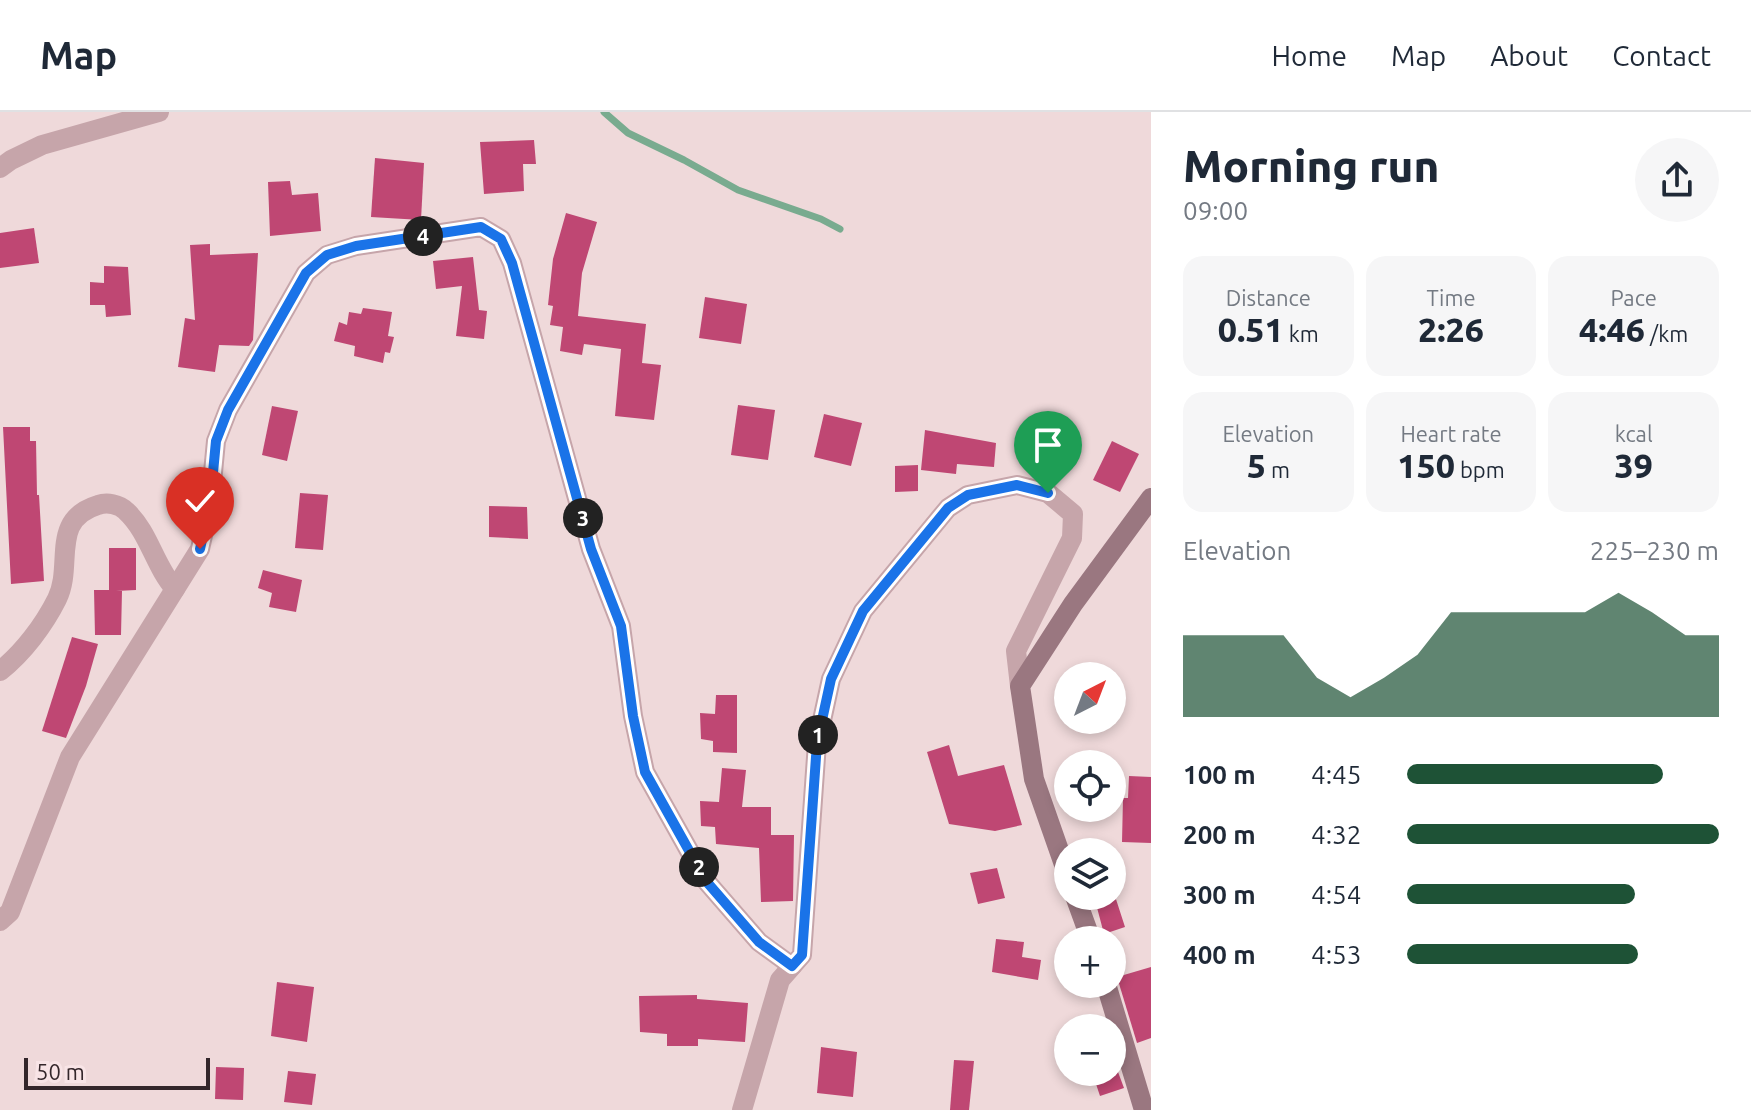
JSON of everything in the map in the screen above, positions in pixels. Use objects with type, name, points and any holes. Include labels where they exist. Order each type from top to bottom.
[{"type":"main road","points":[[1055,838],[1034,779],[1020,686],[1073,604],[1151,498]]},
{"type":"main road","points":[[1110,998],[1144,1110]]},
{"type":"street","points":[[0,168],[42,145],[159,112]]},
{"type":"street","points":[[0,921],[10,912],[70,757],[200,549],[210,504],[216,441],[228,410],[306,273],[327,255],[356,246],[481,227],[501,239],[512,263],[591,549],[621,626],[633,716],[645,772],[706,881],[759,942],[792,966]]},
{"type":"street","points":[[742,1110],[780,980],[802,955],[817,743],[831,679],[863,611],[948,508],[968,495],[1017,485],[1048,493],[1073,514],[1072,538],[1016,651],[1020,686]]},
{"type":"street","points":[[0,671],[18,656],[58,597],[64,571],[65,538],[73,521],[92,506],[107,502],[125,510],[175,589]]},
{"type":"building","points":[[534,140],[536,164],[523,164],[524,191],[484,194],[480,142]]},
{"type":"building","points":[[375,158],[424,163],[421,220],[371,217]]},
{"type":"building","points":[[290,181],[292,195],[318,193],[321,231],[270,236],[268,182]]},
{"type":"building","points":[[566,213],[597,222],[582,273],[578,316],[646,324],[642,363],[661,365],[654,420],[615,416],[621,349],[584,344],[582,355],[560,351],[563,327],[550,325],[553,306],[548,305],[553,259]]},
{"type":"building","points":[[34,228],[39,263],[0,268],[0,233]]},
{"type":"building","points":[[210,244],[210,255],[258,253],[253,340],[249,346],[219,345],[215,372],[178,367],[185,318],[195,320],[190,245]]},
{"type":"building","points":[[473,257],[479,310],[487,311],[484,339],[456,336],[462,286],[436,289],[433,261]]},
{"type":"building","points":[[104,266],[128,267],[131,315],[106,317],[105,305],[90,305],[90,282],[104,283]]},
{"type":"building","points":[[705,297],[747,304],[741,344],[699,338]]},
{"type":"building","points":[[363,308],[392,312],[388,336],[394,337],[390,353],[385,352],[383,363],[354,356],[355,346],[334,341],[339,322],[347,325],[349,312],[361,314]]},
{"type":"building","points":[[738,405],[775,410],[768,460],[731,455]]},
{"type":"building","points":[[272,406],[298,411],[287,461],[262,455]]},
{"type":"building","points":[[824,414],[862,423],[851,466],[814,457]]},
{"type":"building","points":[[3,427],[30,427],[30,441],[36,441],[44,581],[11,584]]},
{"type":"building","points":[[925,430],[996,443],[994,467],[957,464],[956,474],[921,470]]},
{"type":"building","points":[[1112,441],[1139,454],[1120,492],[1093,480]]},
{"type":"building","points":[[918,465],[918,491],[895,492],[895,466]]},
{"type":"building","points":[[300,493],[328,495],[323,550],[295,548]]},
{"type":"building","points":[[489,506],[527,507],[528,539],[489,537]]},
{"type":"building","points":[[109,548],[136,548],[136,590],[116,591],[122,591],[121,635],[95,635],[94,590],[109,590]]},
{"type":"building","points":[[263,570],[302,580],[296,612],[269,607],[272,593],[258,588]]},
{"type":"building","points":[[72,637],[98,644],[66,738],[42,731]]},
{"type":"building","points":[[716,695],[737,695],[737,753],[713,752],[713,741],[701,739],[700,713],[715,714]]},
{"type":"building","points":[[949,745],[958,776],[1004,765],[1022,825],[995,831],[949,824],[927,752]]},
{"type":"building","points":[[722,768],[746,770],[742,807],[771,807],[771,835],[794,835],[793,901],[761,902],[759,848],[716,844],[715,827],[701,826],[700,801],[719,802]]},
{"type":"building","points":[[1129,776],[1151,777],[1151,843],[1126,842],[1126,838],[1122,838]]},
{"type":"building","points":[[997,868],[1005,898],[978,904],[970,873]]},
{"type":"building","points":[[1098,910],[1120,910],[1125,926],[1102,926]]},
{"type":"building","points":[[996,939],[1024,942],[1022,957],[1041,960],[1038,980],[992,972]]},
{"type":"building","points":[[1151,967],[1151,1038],[1137,1043],[1123,998],[1126,998],[1126,974]]},
{"type":"building","points":[[277,982],[314,987],[307,1042],[271,1036]]},
{"type":"building","points":[[697,995],[697,999],[748,1003],[745,1042],[698,1039],[698,1046],[667,1046],[667,1034],[640,1032],[639,996]]},
{"type":"building","points":[[821,1047],[857,1052],[853,1097],[817,1093]]},
{"type":"building","points":[[954,1060],[974,1061],[969,1110],[950,1110]]},
{"type":"building","points":[[216,1067],[244,1068],[243,1100],[215,1099]]},
{"type":"building","points":[[288,1071],[316,1074],[312,1105],[284,1102]]},
{"type":"building","points":[[1097,1086],[1123,1086],[1124,1088],[1100,1096]]},
{"type":"waterway","points":[[604,112],[628,133],[738,190],[821,219],[840,229]]},
{"type":"route","points":[[200,549],[210,504],[216,441],[228,410],[306,273],[327,255],[356,246],[481,227],[501,239],[512,263],[591,549],[621,626],[633,716],[645,772],[706,881],[759,942],[792,966],[802,955],[817,743],[831,679],[863,611],[948,508],[968,495],[1017,485],[1048,493]]}]
